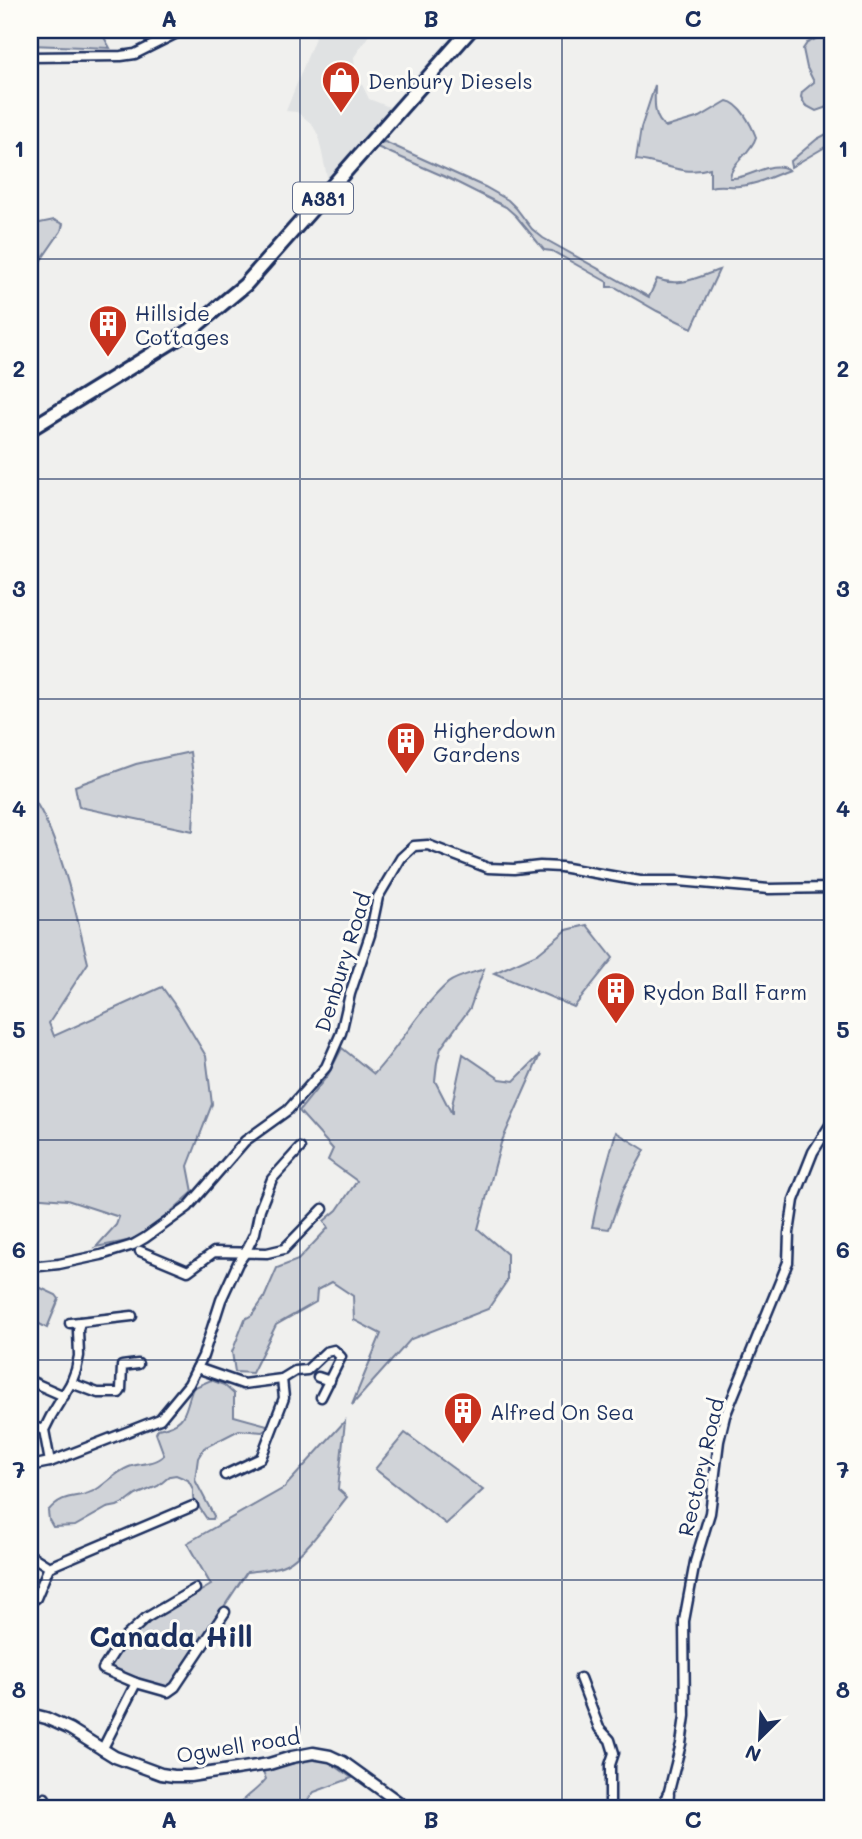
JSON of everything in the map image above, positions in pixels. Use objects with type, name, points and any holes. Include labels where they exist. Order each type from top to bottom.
[{"type":"main road","name":"A381","points":[[30,429],[191,330],[246,285],[470,30]]},
{"type":"street","points":[[30,57],[135,54],[183,30]]},
{"type":"street","name":"Denbury Road","points":[[30,1267],[102,1255],[145,1238],[188,1207],[245,1141],[288,1110],[326,1067],[341,1032],[350,994],[370,935],[378,897],[401,858],[414,846],[428,845],[488,868],[561,867],[640,881],[679,881],[769,889],[832,888]]},
{"type":"street","name":"Rectory Road","points":[[668,1795],[684,1729],[684,1628],[687,1598],[710,1513],[719,1441],[725,1416],[789,1262],[789,1233],[794,1200],[813,1152],[832,1122]]},
{"type":"street","points":[[30,1466],[50,1462],[160,1419],[173,1405],[197,1368],[221,1300],[255,1233],[260,1209],[272,1179],[300,1148]]},
{"type":"street","points":[[140,1251],[188,1271],[214,1252],[267,1254],[284,1249],[323,1209]]},
{"type":"street","points":[[70,1323],[132,1316]]},
{"type":"street","points":[[50,1462],[44,1430],[71,1383],[79,1356],[80,1322]]},
{"type":"street","points":[[197,1368],[243,1384],[282,1379],[295,1371],[307,1370],[326,1352],[334,1350],[341,1357],[321,1397]]},
{"type":"street","points":[[71,1383],[98,1393],[119,1393],[122,1366],[138,1364]]},
{"type":"street","points":[[318,1377],[330,1381]]},
{"type":"street","points":[[225,1475],[261,1458],[284,1398],[282,1379]]},
{"type":"street","points":[[30,1381],[64,1396]]},
{"type":"street","points":[[30,1426],[44,1430]]},
{"type":"street","points":[[30,1602],[36,1598],[49,1567],[193,1506]]},
{"type":"street","points":[[30,1555],[49,1567]]},
{"type":"street","points":[[195,1588],[146,1618],[121,1641],[103,1669],[167,1692],[175,1687],[225,1612]]},
{"type":"street","points":[[580,1678],[599,1728],[610,1740],[614,1753],[610,1765],[610,1809]]},
{"type":"street","points":[[102,1750],[136,1683]]},
{"type":"street","name":"Ogwell road","points":[[30,1714],[71,1729],[115,1757],[174,1776],[269,1764],[313,1753],[330,1756],[343,1762],[408,1809]]},
{"type":"street","points":[[664,1809],[668,1795]]},
{"type":"street","points":[[668,1795],[671,1809]]},
{"type":"street","points":[[30,1809],[45,1798]]},
{"type":"shaded area","points":[[30,30],[100,30],[110,48],[30,45]]},
{"type":"shaded area","points":[[318,30],[370,30],[354,57],[355,70],[369,99],[392,108],[328,181],[318,135],[312,124],[297,112],[286,111]]},
{"type":"shaded area","points":[[828,33],[832,35],[832,104],[816,111],[805,105],[801,97],[802,92],[814,82],[807,68],[803,49],[807,43]]},
{"type":"shaded area","points":[[655,85],[656,114],[666,127],[700,117],[727,101],[741,110],[756,137],[734,167],[730,178],[775,166],[789,170],[752,184],[710,187],[710,168],[690,171],[636,160],[641,128]]},
{"type":"shaded area","points":[[832,131],[832,143],[791,167],[790,162],[817,139]]},
{"type":"shaded area","points":[[385,142],[508,200],[543,238],[649,297],[657,279],[681,282],[719,270],[692,328],[615,287],[607,287],[607,282],[552,251],[544,250],[506,207],[377,147]]},
{"type":"shaded area","points":[[54,220],[63,224],[61,231],[30,276],[30,225]]},
{"type":"shaded area","points":[[190,752],[195,792],[193,831],[79,807],[75,786],[136,764]]},
{"type":"shaded area","points":[[30,795],[42,813],[57,849],[88,963],[49,1023],[54,1036],[162,987],[206,1056],[212,1104],[188,1166],[193,1192],[146,1234],[96,1247],[116,1225],[119,1217],[67,1200],[30,1197]]},
{"type":"shaded area","points":[[587,925],[613,958],[574,1007],[494,973],[539,953],[567,930]]},
{"type":"shaded area","points":[[484,969],[470,1008],[441,1048],[435,1081],[452,1114],[463,1054],[500,1079],[514,1081],[540,1055],[501,1143],[478,1229],[507,1254],[507,1281],[488,1309],[411,1339],[352,1405],[381,1334],[354,1320],[353,1296],[332,1282],[317,1290],[316,1302],[276,1325],[252,1373],[235,1372],[232,1352],[245,1319],[252,1315],[264,1298],[277,1268],[298,1260],[328,1228],[324,1221],[337,1210],[357,1181],[328,1160],[333,1149],[299,1111],[328,1075],[342,1048],[374,1074],[428,1004],[448,983]]},
{"type":"shaded area","points":[[616,1132],[645,1150],[624,1188],[609,1229],[592,1227],[601,1185]]},
{"type":"shaded area","points":[[30,1283],[59,1299],[47,1328],[30,1319]]},
{"type":"shaded area","points":[[211,1380],[224,1385],[234,1394],[234,1416],[267,1425],[267,1429],[262,1432],[239,1430],[204,1448],[198,1458],[195,1480],[214,1516],[213,1519],[207,1519],[193,1498],[193,1489],[188,1480],[176,1475],[75,1526],[53,1527],[48,1511],[61,1500],[90,1493],[124,1469],[161,1458],[164,1455],[156,1433],[158,1429],[180,1420],[193,1388]]},
{"type":"shaded area","points":[[345,1421],[338,1489],[347,1497],[310,1543],[294,1559],[282,1566],[247,1572],[170,1688],[160,1688],[111,1670],[110,1664],[142,1626],[211,1585],[187,1543],[284,1488]]},
{"type":"shaded area","points":[[405,1433],[483,1490],[446,1524],[375,1469]]},
{"type":"shaded area","points":[[324,1758],[352,1778],[314,1792],[301,1809],[235,1809],[266,1779],[262,1769]]},
{"type":"place","name":"Denbury Diesels","points":[[341,114]]},
{"type":"place","name":"Hillside Cottages","points":[[108,358]]},
{"type":"place","name":"Higherdown Gardens","points":[[406,775]]},
{"type":"place","name":"Rydon Ball Farm","points":[[616,1025]]},
{"type":"place","name":"Alfred On Sea","points":[[463,1445]]},
{"type":"district","name":"Canada Hill","points":[[171,1636]]}]
